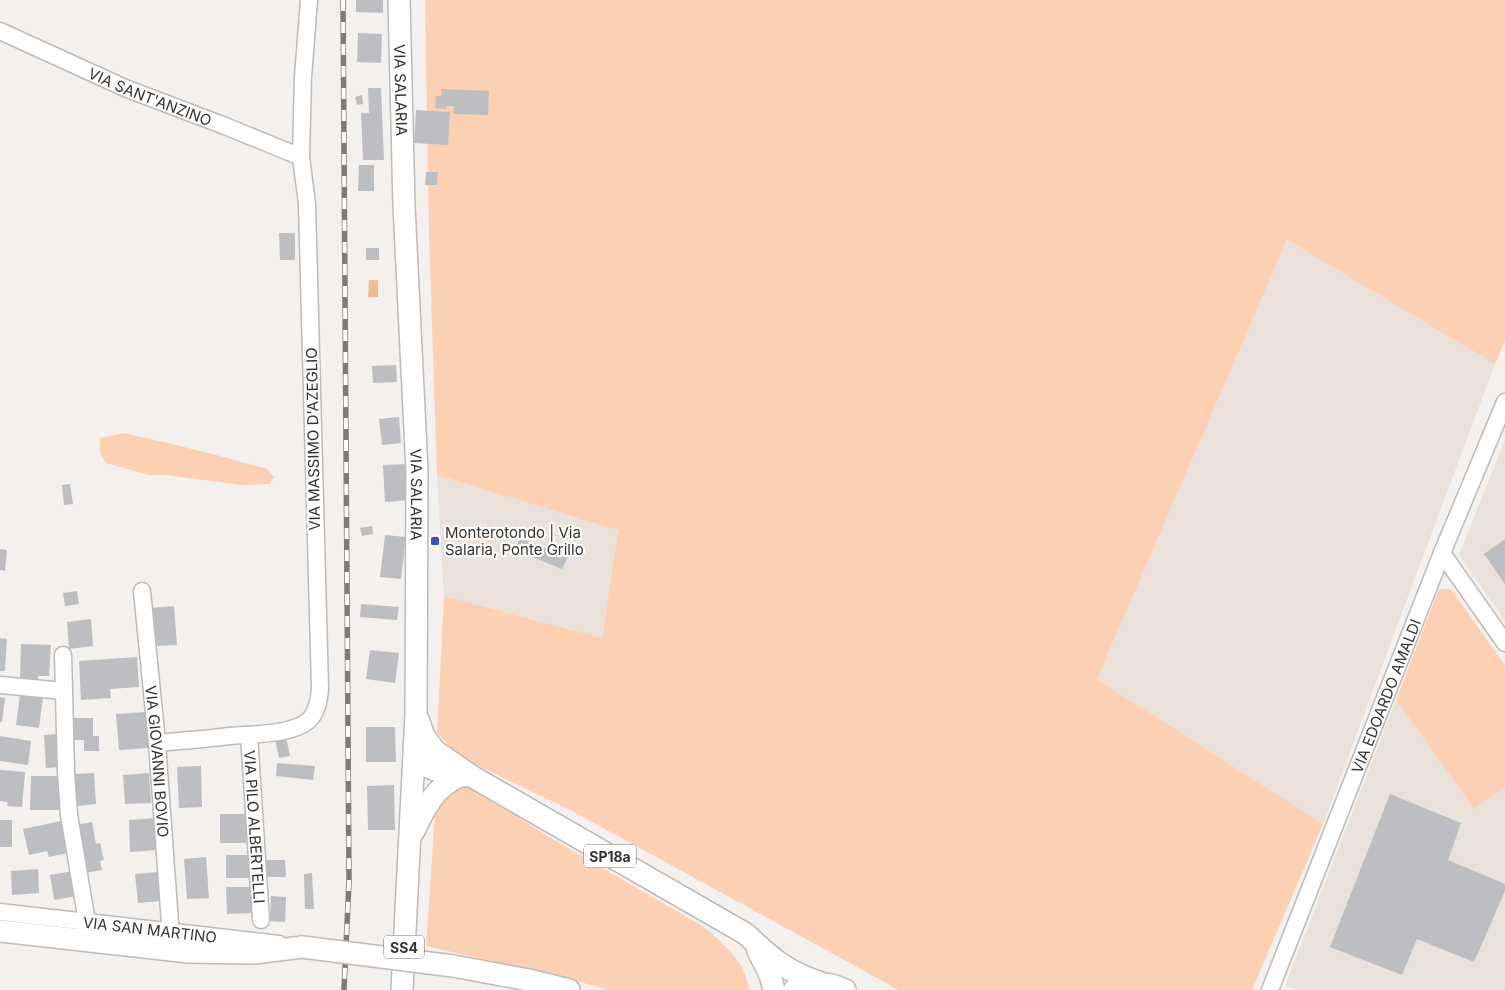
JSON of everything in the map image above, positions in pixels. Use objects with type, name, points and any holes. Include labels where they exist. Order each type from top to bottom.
[{"type":"main road","name":"VIA SALARIA","points":[[399,0],[404,206],[418,471],[416,714],[402,990]]},
{"type":"main road","points":[[416,714],[424,736],[435,751],[467,776]]},
{"type":"main road","points":[[435,751],[424,752],[414,756],[433,770],[467,776]]},
{"type":"main road","points":[[410,840],[433,796],[444,785],[467,776]]},
{"type":"main road","name":"SP18a","points":[[467,776],[746,934],[786,968],[821,983]]},
{"type":"main road","points":[[0,931],[171,941],[240,953],[266,952],[302,947],[453,966],[520,978],[569,990]]},
{"type":"main road","name":"SP18a","points":[[746,934],[766,966],[774,990]]},
{"type":"main road","points":[[794,990],[821,983],[838,986],[845,990]]},
{"type":"street","name":"VIA MASSIMO D'AZEGLIO","points":[[157,743],[248,735],[290,729],[306,722],[316,709],[320,689],[307,204],[301,157],[302,77],[309,0]]},
{"type":"street","name":"VIA SANT'ANZINO","points":[[0,31],[116,84],[301,157]]},
{"type":"street","name":"VIA EDOARDO AMALDI","points":[[1270,990],[1442,553],[1505,402]]},
{"type":"street","points":[[1442,553],[1505,643]]},
{"type":"street","name":"VIA GIOVANNI BOVIO","points":[[142,591],[157,743],[171,941]]},
{"type":"street","points":[[63,655],[69,815],[87,922]]},
{"type":"street","points":[[0,685],[64,691]]},
{"type":"street","name":"VIA PILO ALBERTELLI","points":[[248,735],[261,920]]},
{"type":"street","name":"VIA SAN MARTINO","points":[[0,912],[87,922],[171,941]]},
{"type":"shaded area","points":[[425,0],[1505,0],[1505,341],[1495,364],[1287,240],[1097,679],[1323,824],[1252,990],[899,990],[572,811],[460,757],[437,733],[444,596],[602,638],[618,530],[437,475],[429,235]]},
{"type":"shaded area","points":[[1287,240],[1495,364],[1323,824],[1097,679]]},
{"type":"shaded area","points":[[369,280],[378,280],[378,297],[368,297]]},
{"type":"shaded area","points":[[125,433],[267,469],[274,477],[270,484],[241,485],[167,475],[149,475],[106,463],[100,453],[100,438]]},
{"type":"shaded area","points":[[1505,440],[1505,621],[1459,555]]},
{"type":"shaded area","points":[[437,475],[618,529],[602,638],[444,596]]},
{"type":"shaded area","points":[[1439,589],[1451,589],[1505,665],[1505,787],[1474,809],[1396,700]]},
{"type":"shaded area","points":[[1396,700],[1474,809],[1505,787],[1505,990],[1297,990],[1285,986]]},
{"type":"shaded area","points":[[466,786],[482,793],[549,837],[704,927],[739,962],[744,971],[749,990],[607,990],[426,946],[436,799]]},
{"type":"building","points":[[356,0],[383,0],[383,13],[356,12]]},
{"type":"building","points":[[358,33],[382,34],[381,63],[357,62]]},
{"type":"building","points":[[368,88],[381,88],[384,160],[363,160],[361,113],[369,113]]},
{"type":"building","points":[[441,89],[489,91],[488,115],[453,114],[454,106],[446,106],[446,109],[435,108],[436,96],[441,96]]},
{"type":"building","points":[[362,95],[363,104],[357,105],[355,97]]},
{"type":"building","points":[[416,110],[450,112],[448,145],[414,143]]},
{"type":"building","points":[[359,165],[374,165],[374,191],[358,191]]},
{"type":"building","points":[[426,172],[438,172],[437,185],[425,185]]},
{"type":"building","points":[[279,233],[295,233],[295,260],[280,260]]},
{"type":"building","points":[[366,248],[379,248],[379,260],[366,260]]},
{"type":"building","points":[[396,365],[397,382],[373,383],[372,366]]},
{"type":"building","points":[[399,417],[401,443],[382,445],[379,419]]},
{"type":"building","points":[[407,464],[409,500],[385,502],[383,465]]},
{"type":"building","points":[[70,484],[73,504],[64,505],[62,485]]},
{"type":"building","points":[[372,526],[373,534],[362,536],[360,528]]},
{"type":"building","points":[[385,535],[406,537],[401,579],[380,577]]},
{"type":"building","points":[[520,538],[568,557],[562,569],[515,550]]},
{"type":"building","points":[[1505,539],[1505,584],[1484,554]]},
{"type":"building","points":[[0,549],[7,550],[5,571],[0,570]]},
{"type":"building","points":[[77,591],[79,604],[65,606],[63,593]]},
{"type":"building","points":[[361,604],[399,607],[397,620],[360,617]]},
{"type":"building","points":[[174,606],[177,645],[153,646],[150,608]]},
{"type":"building","points":[[91,619],[93,646],[69,649],[67,622]]},
{"type":"building","points":[[0,638],[7,639],[5,671],[0,671]]},
{"type":"building","points":[[21,644],[51,645],[49,676],[38,676],[38,680],[20,679]]},
{"type":"building","points":[[370,650],[399,653],[395,683],[366,679]]},
{"type":"building","points":[[137,657],[139,687],[110,689],[111,698],[81,700],[79,661]]},
{"type":"building","points":[[20,695],[43,698],[39,728],[16,725]]},
{"type":"building","points":[[0,697],[5,698],[2,722],[0,722]]},
{"type":"building","points":[[146,712],[149,748],[119,750],[116,714]]},
{"type":"building","points":[[71,718],[93,718],[93,736],[99,736],[99,751],[84,751],[84,740],[72,740]]},
{"type":"building","points":[[366,727],[395,727],[396,762],[366,762]]},
{"type":"building","points":[[61,734],[62,767],[46,768],[44,735]]},
{"type":"building","points":[[0,736],[31,741],[28,765],[0,761]]},
{"type":"building","points":[[286,737],[290,756],[279,758],[275,740]]},
{"type":"building","points":[[277,763],[315,766],[313,780],[276,776]]},
{"type":"building","points":[[201,766],[202,807],[179,808],[177,767]]},
{"type":"building","points":[[0,770],[25,772],[22,807],[7,806],[8,802],[0,801]]},
{"type":"building","points":[[94,773],[96,804],[77,806],[74,774]]},
{"type":"building","points":[[149,773],[151,803],[125,804],[123,775]]},
{"type":"building","points":[[31,776],[60,776],[59,810],[30,810]]},
{"type":"building","points":[[394,785],[395,830],[368,830],[367,786]]},
{"type":"building","points":[[1390,794],[1461,823],[1448,860],[1505,884],[1505,891],[1474,962],[1417,939],[1402,975],[1330,947]]},
{"type":"building","points":[[220,814],[246,814],[246,843],[220,843]]},
{"type":"building","points":[[156,818],[157,850],[130,852],[129,820]]},
{"type":"building","points":[[0,820],[12,820],[12,847],[0,847]]},
{"type":"building","points":[[61,821],[68,853],[49,857],[47,851],[29,855],[23,829]]},
{"type":"building","points":[[92,822],[96,844],[100,843],[104,860],[100,861],[102,870],[85,873],[76,825]]},
{"type":"building","points":[[226,855],[250,855],[251,878],[226,878]]},
{"type":"building","points":[[206,857],[209,898],[187,899],[184,859]]},
{"type":"building","points":[[265,860],[285,860],[286,877],[265,877]]},
{"type":"building","points":[[38,869],[39,893],[12,895],[11,871]]},
{"type":"building","points":[[73,871],[77,896],[54,900],[50,875]]},
{"type":"building","points":[[159,872],[161,901],[138,903],[135,874]]},
{"type":"building","points":[[312,873],[314,909],[305,909],[304,874]]},
{"type":"building","points":[[226,887],[254,887],[254,913],[227,914]]},
{"type":"building","points":[[271,896],[286,897],[285,922],[270,921]]},
{"type":"railway","points":[[343,0],[349,881],[344,990]]},
{"type":"place","name":"Monterotondo | Via Salaria, Ponte Grillo","points":[[435,541]]}]
